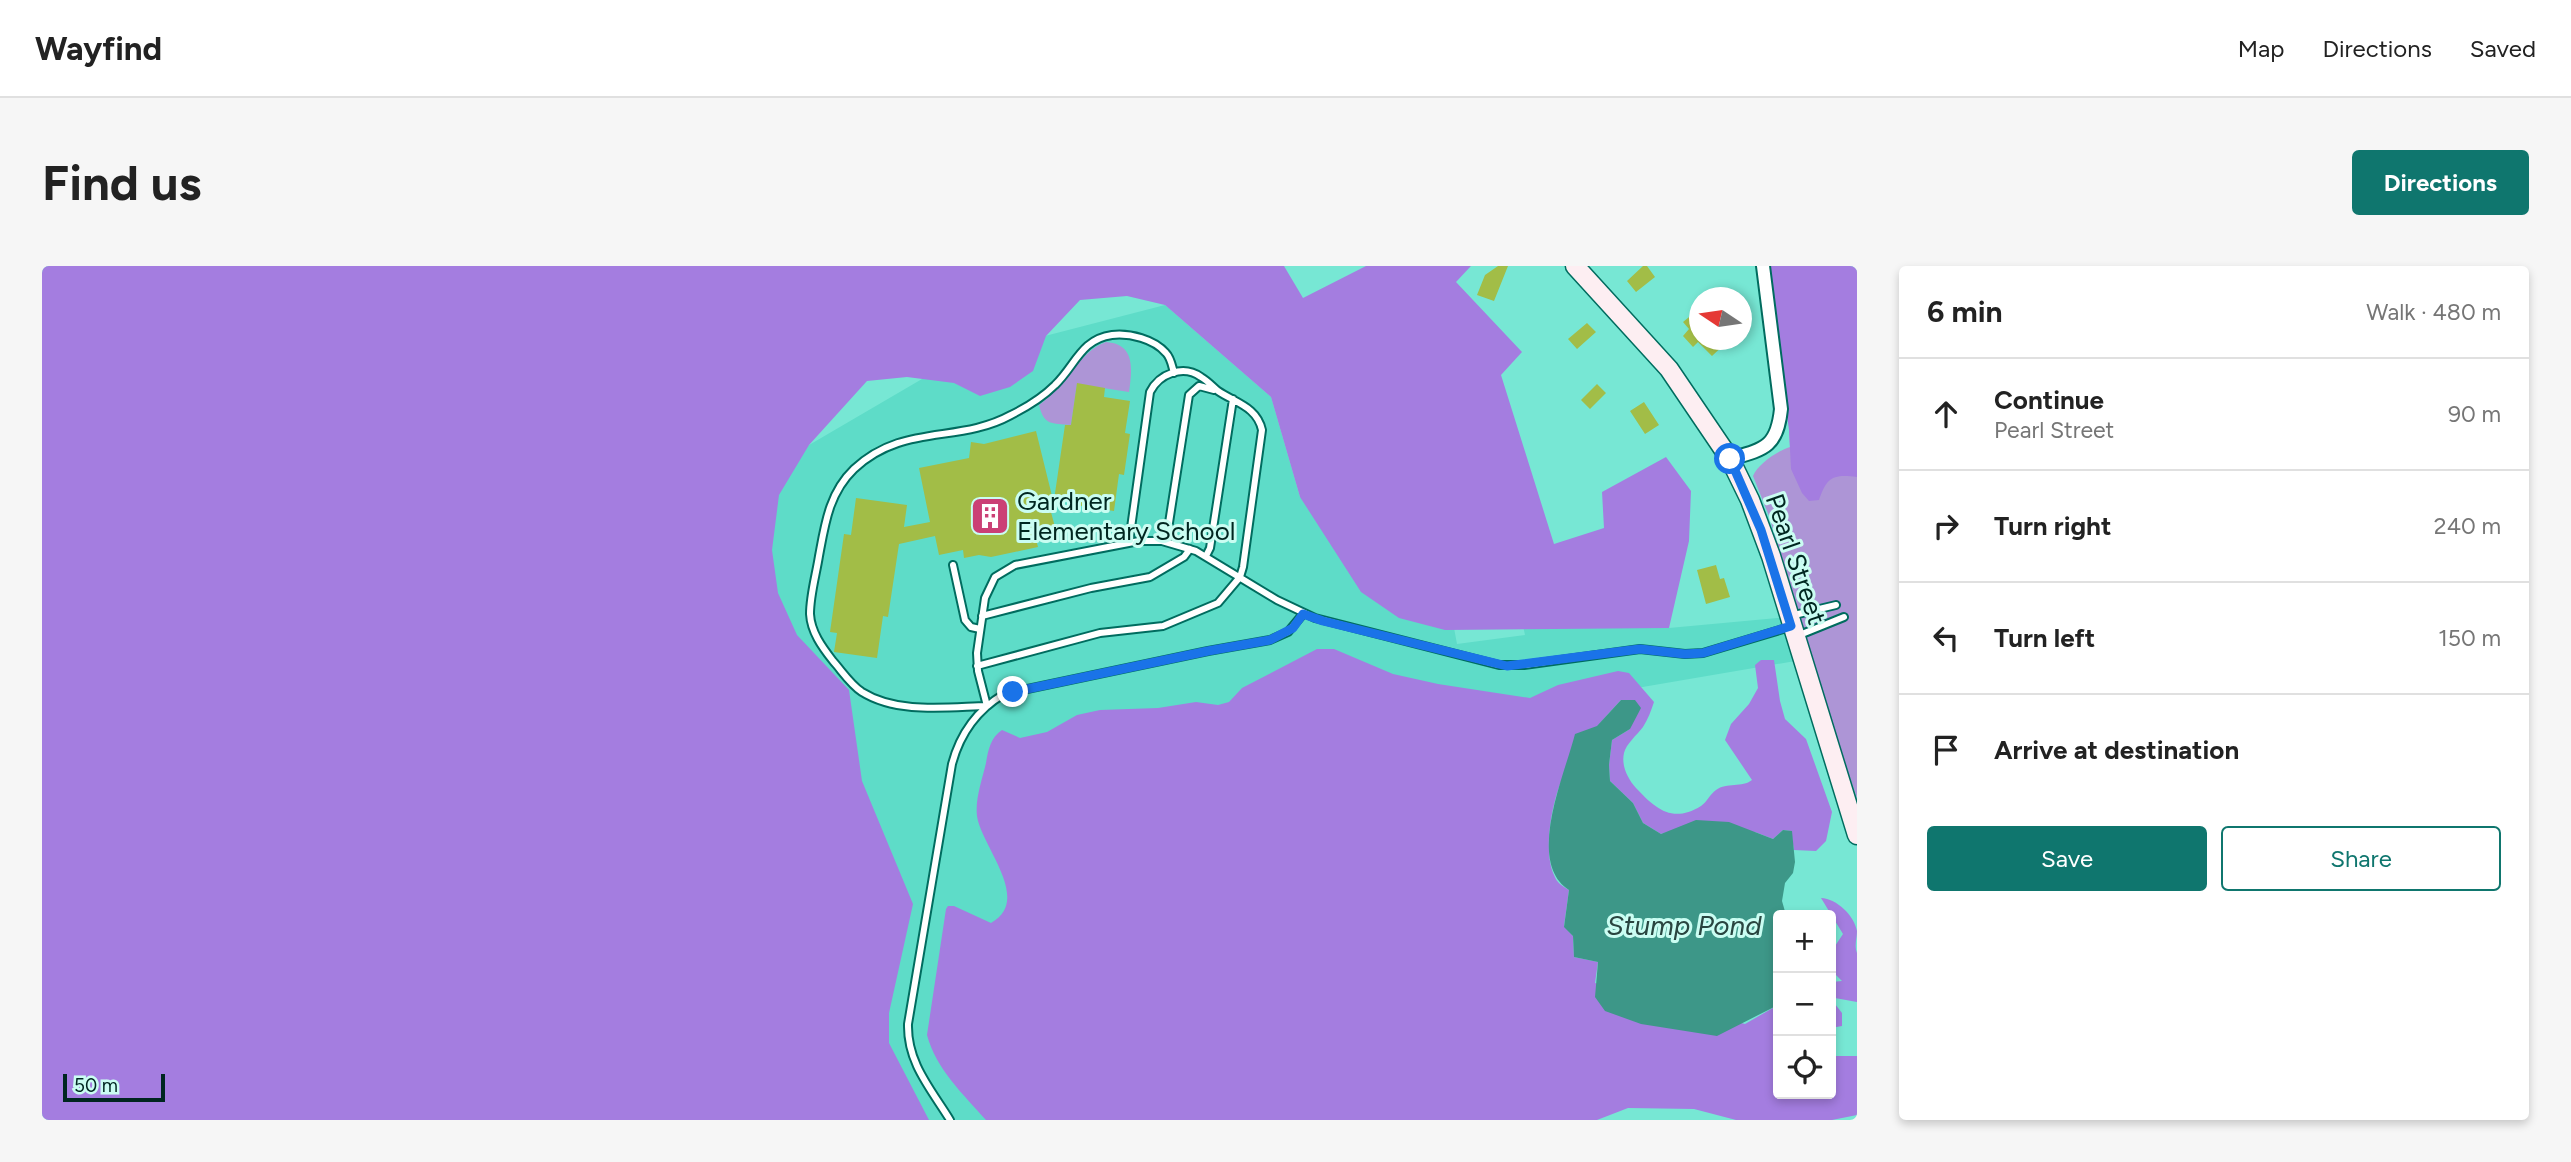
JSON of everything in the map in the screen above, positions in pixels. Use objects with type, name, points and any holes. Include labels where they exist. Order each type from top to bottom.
[{"type":"main road","name":"Pearl Street","points":[[1575,266],[1669,369],[1730,459],[1761,530],[1857,835]]},
{"type":"street","points":[[1730,459],[1766,446],[1778,431],[1781,409],[1763,266]]},
{"type":"lane","points":[[987,706],[920,707],[879,699],[857,688],[826,652],[818,640],[810,615],[825,523],[837,490],[862,462],[886,447],[930,434],[975,430],[1014,414],[1054,386],[1086,346],[1098,338],[1121,334],[1150,342],[1168,355],[1174,373]]},
{"type":"lane","points":[[977,666],[1100,633],[1163,626],[1218,603],[1240,577],[1262,430],[1252,411],[1195,373],[1181,371],[1157,382],[1149,398],[1129,542]]},
{"type":"lane","points":[[1166,542],[1189,395],[1199,386],[1220,392]]},
{"type":"lane","points":[[1206,556],[1211,545],[1233,399]]},
{"type":"lane","points":[[987,706],[977,666],[982,615],[992,582],[1007,568],[1129,542],[1149,540],[1190,549],[1303,614],[1323,621],[1507,666],[1640,649],[1685,654],[1703,653],[1792,627],[1844,617]]},
{"type":"lane","points":[[982,615],[1084,589],[1150,577],[1187,556],[1190,549]]},
{"type":"lane","points":[[953,565],[965,620],[971,627],[980,629]]},
{"type":"lane","points":[[1792,627],[1836,606]]},
{"type":"lane","points":[[950,1120],[914,1063],[908,1024],[952,764],[960,740],[987,706],[1004,694],[1270,640],[1293,628],[1303,614]]},
{"type":"shaded area","points":[[42,266],[1284,266],[1303,298],[1366,266],[1471,266],[1456,282],[1522,352],[1501,375],[1554,544],[1604,528],[1602,492],[1666,457],[1691,491],[1689,541],[1669,628],[1445,630],[1399,618],[1361,592],[1300,497],[1271,397],[1165,305],[1127,296],[1080,300],[1046,336],[1033,371],[1010,387],[980,396],[954,383],[907,377],[867,381],[809,445],[779,495],[772,550],[778,593],[797,635],[849,690],[862,781],[913,904],[889,1013],[889,1043],[929,1120],[42,1120]]},
{"type":"shaded area","points":[[1767,266],[1857,266],[1857,477],[1842,476],[1832,479],[1825,486],[1819,500],[1809,501],[1802,493],[1791,469],[1789,430]]},
{"type":"shaded area","points":[[1857,266],[1857,798],[1829,716],[1769,516],[1753,476],[1769,458],[1790,447],[1789,430]]},
{"type":"shaded area","points":[[1165,305],[1271,397],[1300,497],[1446,585],[1457,644],[1525,635],[1513,580],[1639,568],[1669,628],[1789,617],[1801,660],[1549,703],[1081,1120],[260,1120],[329,991],[761,473],[922,379],[1045,336]]},
{"type":"shaded area","points":[[1106,342],[1116,344],[1127,353],[1131,367],[1129,392],[1077,384],[1071,425],[1046,420],[1039,405],[1088,353]]},
{"type":"shaded area","points":[[1317,649],[1334,649],[1393,674],[1530,698],[1558,685],[1618,671],[1629,673],[1654,702],[1643,727],[1625,750],[1624,767],[1630,781],[1657,807],[1681,814],[1701,806],[1720,788],[1752,780],[1725,740],[1731,724],[1749,704],[1758,688],[1755,665],[1761,660],[1774,660],[1785,719],[1806,739],[1832,812],[1826,841],[1816,851],[1794,850],[1791,831],[1783,830],[1773,839],[1755,832],[1674,830],[1661,834],[1643,823],[1633,803],[1610,781],[1612,740],[1630,729],[1621,700],[1585,742],[1562,779],[1549,837],[1551,864],[1557,880],[1569,890],[1564,926],[1573,936],[1574,957],[1598,962],[1595,983],[1745,1024],[1773,1008],[1773,1099],[1836,1099],[1836,1056],[1857,1056],[1857,1115],[1832,1120],[1736,1120],[1694,1109],[1628,1108],[1597,1120],[986,1120],[944,1070],[927,1035],[946,909],[948,906],[954,906],[991,923],[1003,913],[1007,901],[1001,872],[977,816],[979,790],[995,736],[1002,730],[1020,738],[1047,732],[1077,715],[1100,710],[1158,708],[1196,702],[1218,705],[1229,702],[1242,688]]},
{"type":"shaded area","points":[[1821,898],[1833,901],[1844,909],[1857,931],[1857,1002],[1836,998],[1836,982],[1842,981],[1836,975],[1836,944],[1843,934],[1836,923],[1836,910],[1828,910]]},
{"type":"shaded area","points":[[1836,1005],[1842,1013],[1842,1026],[1836,1027]]},
{"type":"water","name":"Stump Pond","points":[[1621,700],[1635,700],[1641,708],[1630,729],[1612,740],[1610,781],[1633,803],[1643,823],[1661,834],[1696,820],[1729,822],[1773,839],[1783,830],[1792,831],[1795,862],[1793,873],[1785,883],[1782,901],[1785,910],[1773,910],[1773,1008],[1717,1036],[1641,1024],[1605,1011],[1595,997],[1598,962],[1574,957],[1573,936],[1564,927],[1569,890],[1556,877],[1550,859],[1549,839],[1557,794],[1575,734],[1597,726]]},
{"type":"building","points":[[1498,266],[1508,266],[1494,301],[1477,295],[1485,275]]},
{"type":"building","points":[[1643,266],[1647,266],[1655,277],[1636,292],[1627,281]]},
{"type":"building","points":[[1689,317],[1689,329],[1683,322]]},
{"type":"building","points":[[1587,323],[1596,332],[1577,349],[1568,339]]},
{"type":"building","points":[[1689,329],[1689,343],[1683,336]]},
{"type":"building","points":[[1706,350],[1718,350],[1712,356]]},
{"type":"building","points":[[1077,383],[1105,388],[1104,397],[1130,401],[1125,433],[1130,434],[1124,475],[1119,474],[1114,511],[1075,505],[1077,495],[1054,500],[1065,425],[1071,425]]},
{"type":"building","points":[[1597,384],[1606,393],[1590,409],[1581,400]]},
{"type":"building","points":[[1644,402],[1659,425],[1645,434],[1630,411]]},
{"type":"building","name":"Gardner Elementary School","points":[[1036,431],[1053,500],[1048,501],[1055,527],[1034,532],[1038,547],[991,557],[979,555],[964,558],[963,550],[939,555],[935,536],[899,544],[888,617],[883,616],[877,658],[834,652],[837,633],[830,632],[844,534],[851,535],[856,498],[907,505],[904,527],[930,522],[919,468],[969,458],[971,442],[984,444]]},
{"type":"building","points":[[1716,565],[1720,579],[1724,578],[1730,597],[1706,604],[1697,570]]},
{"type":"place","name":"Gardner Elementary School","points":[[990,516]]},
{"type":"route","points":[[1013,692],[1279,638],[1298,623],[1303,614],[1507,666],[1630,649],[1703,653],[1791,626],[1761,530],[1730,459]]}]
